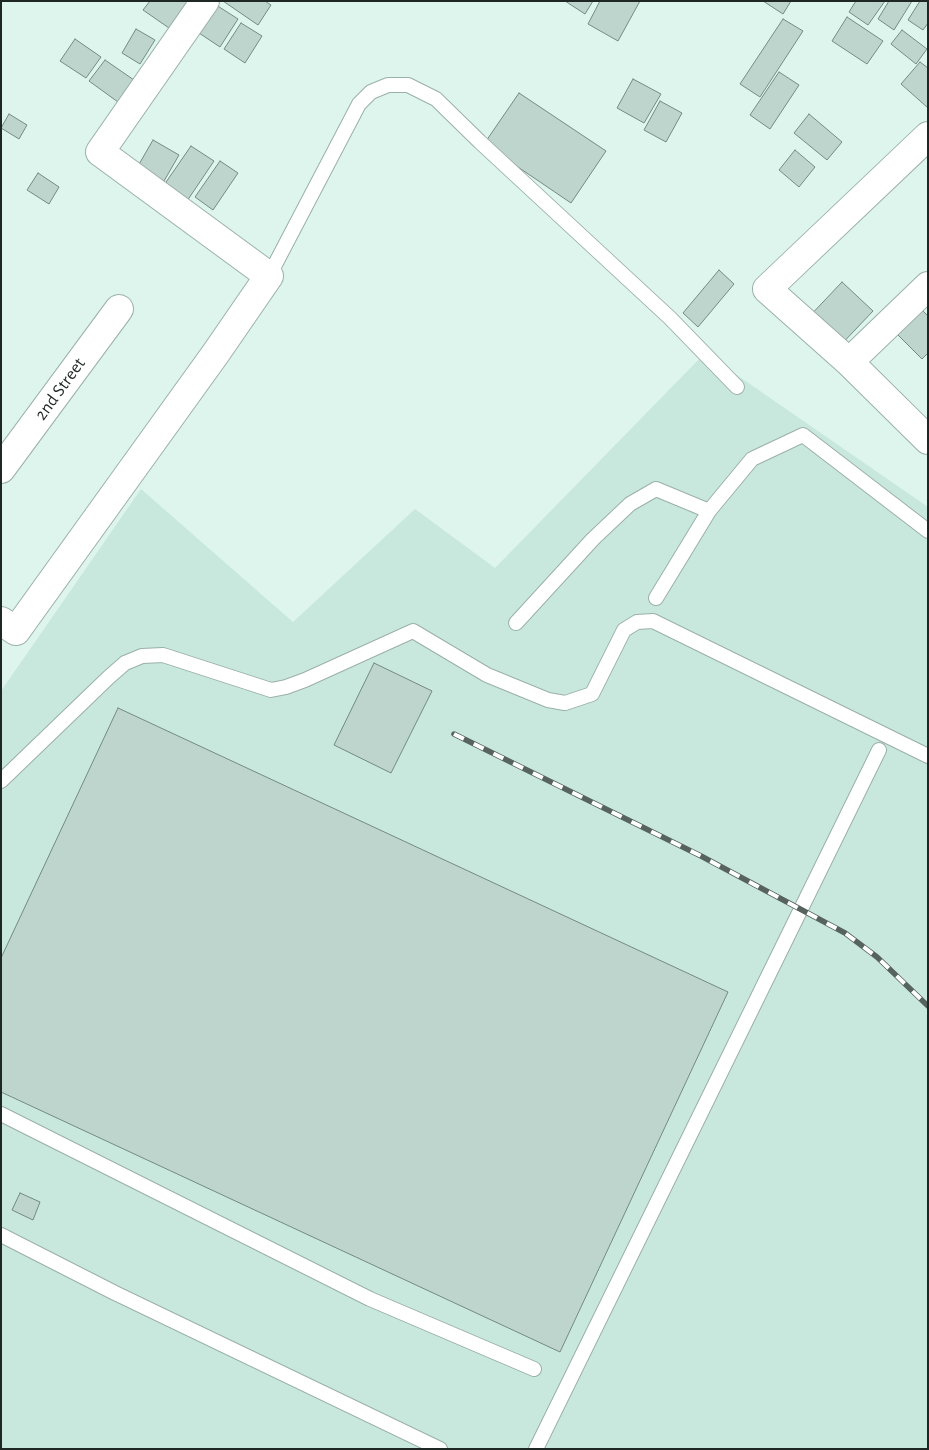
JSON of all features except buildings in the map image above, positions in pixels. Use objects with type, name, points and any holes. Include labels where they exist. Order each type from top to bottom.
[{"type":"street","points":[[1,621],[16,631],[216,353],[268,276],[100,152],[205,1]]},
{"type":"street","points":[[928,136],[767,289],[849,362],[928,440]]},
{"type":"street","points":[[849,362],[928,286]]},
{"type":"street","name":"2nd Street","points":[[1,469],[119,309]]},
{"type":"lane","points":[[268,276],[359,104],[371,92],[388,85],[408,85],[436,99],[670,318],[737,387]]},
{"type":"lane","points":[[656,598],[709,511],[752,460],[802,435],[928,531]]},
{"type":"lane","points":[[516,623],[593,539],[630,504],[656,489],[709,511]]},
{"type":"lane","points":[[1,780],[125,663],[142,656],[163,655],[271,690],[305,680],[413,631],[487,675],[548,700],[565,703],[592,694],[624,630],[638,622],[653,621],[928,756]]},
{"type":"lane","points":[[536,1449],[879,750]]},
{"type":"lane","points":[[1,1114],[370,1299],[534,1369]]},
{"type":"lane","points":[[1,1235],[115,1293],[440,1449]]},
{"type":"shaded area","points":[[705,353],[928,507],[928,1449],[1,1449],[1,691],[141,489],[293,622],[415,509],[495,568]]},
{"type":"railway","points":[[454,734],[701,856],[845,933],[877,957],[928,1006]]}]
